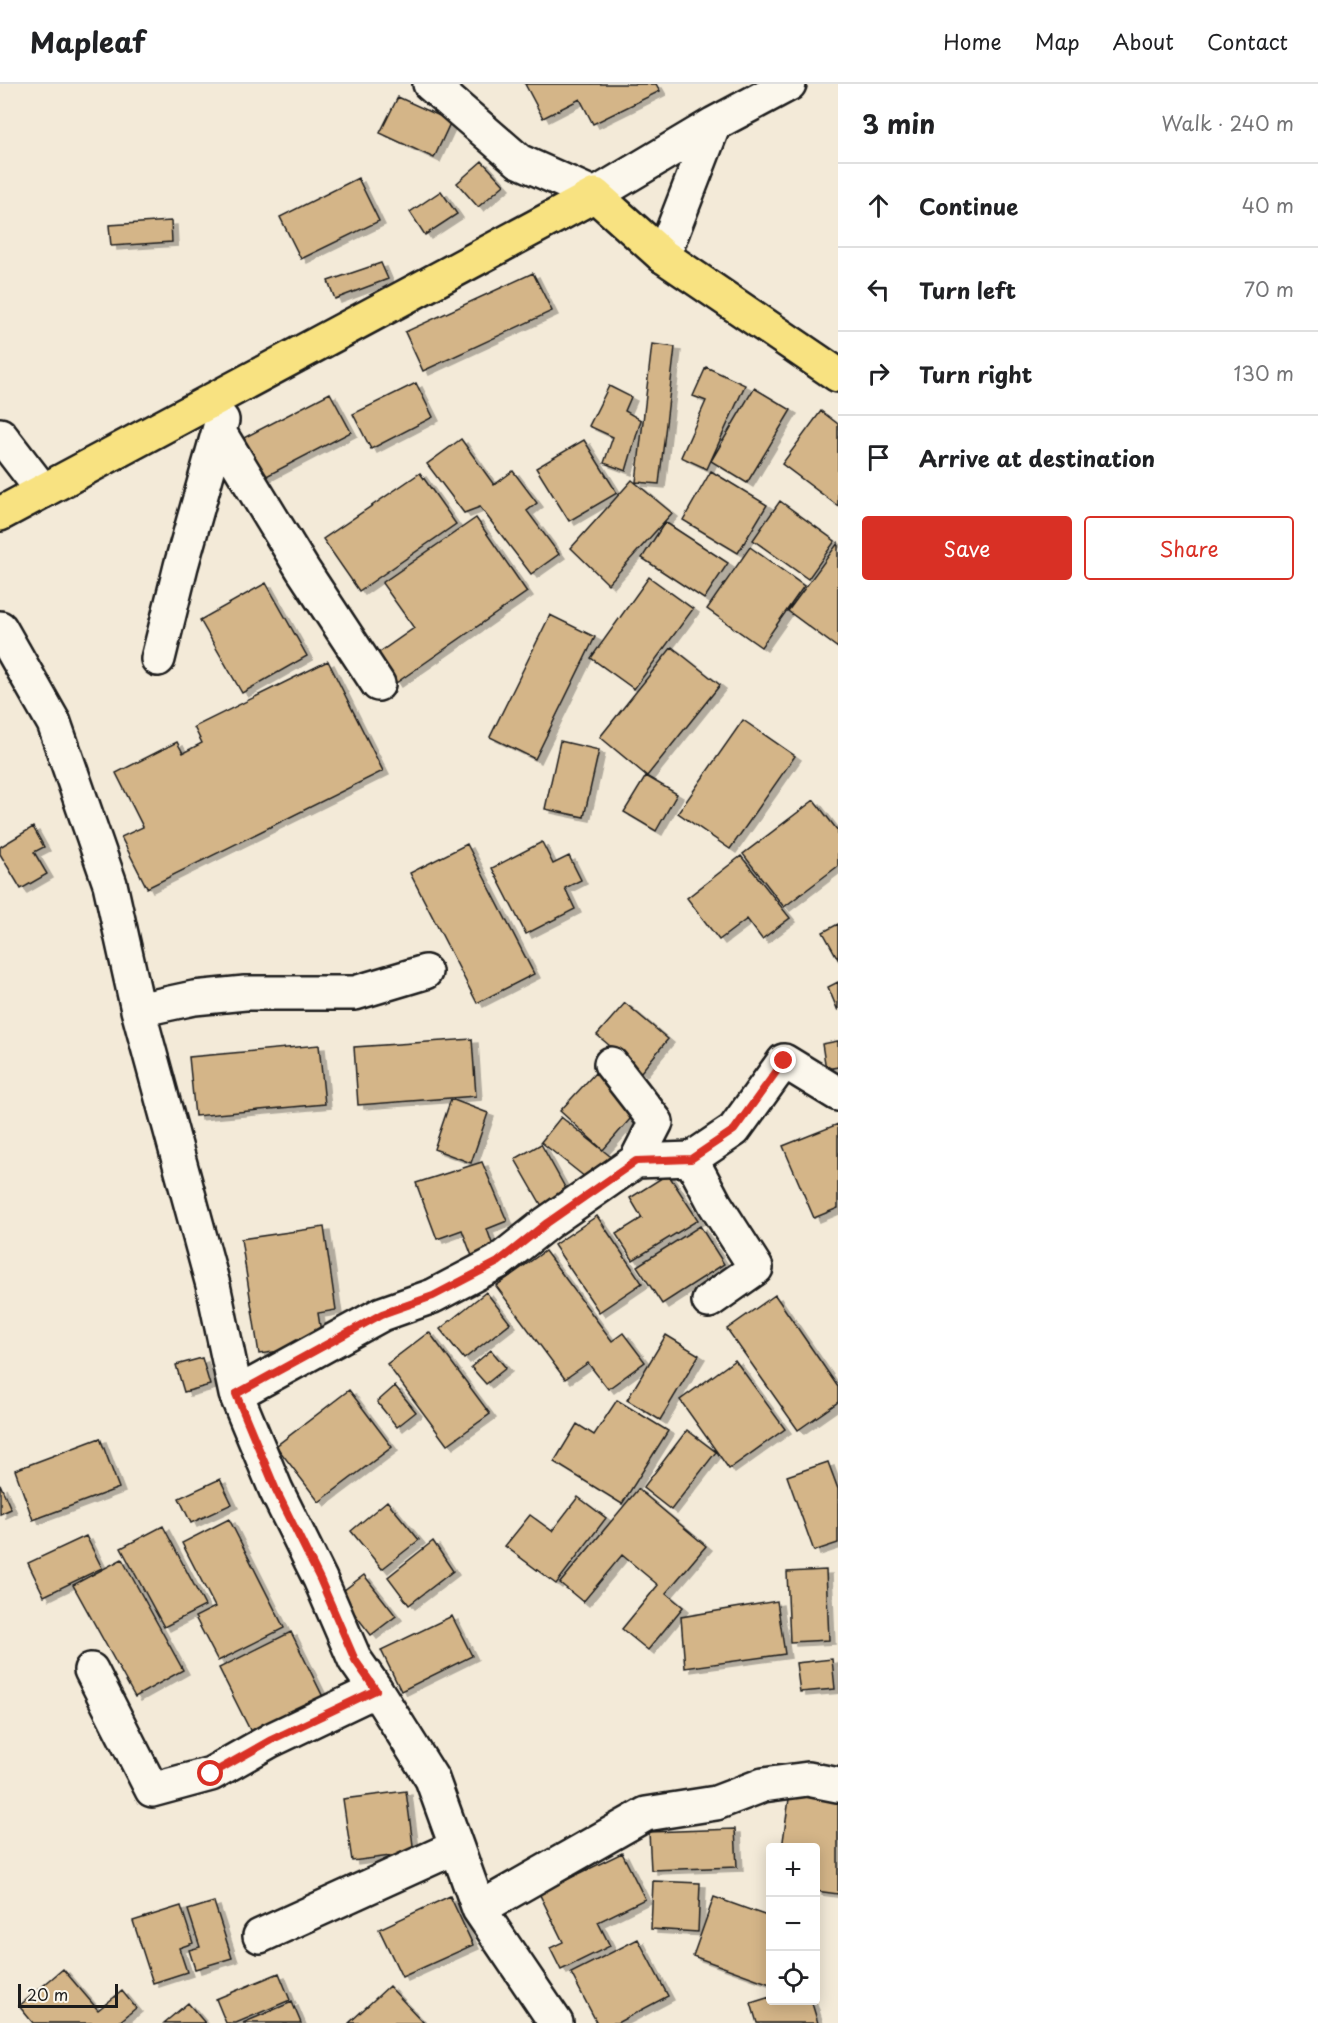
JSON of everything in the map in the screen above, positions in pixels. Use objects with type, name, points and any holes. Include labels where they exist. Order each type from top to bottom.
[{"type":"main road","points":[[0,514],[595,195],[663,256],[838,375]]},
{"type":"street","points":[[430,84],[519,161],[595,195],[714,124],[789,84]]},
{"type":"street","points":[[663,256],[714,124]]},
{"type":"street","points":[[158,659],[229,390]]},
{"type":"street","points":[[219,432],[303,570],[378,684]]},
{"type":"street","points":[[0,435],[43,491]]},
{"type":"street","points":[[0,628],[54,723],[110,884],[138,1010],[213,1285],[236,1394],[276,1490],[320,1579],[355,1660],[432,1779],[479,1909],[556,2023]]},
{"type":"street","points":[[138,1010],[194,998],[245,993],[355,993],[425,972]]},
{"type":"street","points":[[636,1161],[691,1159],[734,1130],[784,1061],[838,1094]]},
{"type":"street","points":[[236,1394],[382,1314],[433,1296],[498,1262],[547,1223],[636,1161],[656,1122],[611,1064]]},
{"type":"street","points":[[691,1159],[715,1203],[756,1268],[709,1301]]},
{"type":"street","points":[[90,1670],[152,1790],[211,1774],[271,1740],[376,1690]]},
{"type":"street","points":[[479,1909],[646,1814],[717,1803],[763,1785],[808,1779],[838,1785]]},
{"type":"street","points":[[260,1936],[456,1847]]},
{"type":"building","points":[[525,84],[656,84],[660,91],[593,124],[580,99],[543,118]]},
{"type":"building","points":[[398,97],[451,121],[434,158],[380,133]]},
{"type":"building","points":[[482,161],[504,185],[478,207],[457,183]]},
{"type":"building","points":[[358,178],[379,221],[301,259],[280,217]]},
{"type":"building","points":[[441,191],[457,214],[425,235],[410,212]]},
{"type":"building","points":[[171,221],[172,242],[111,246],[109,225]]},
{"type":"building","points":[[381,263],[388,279],[335,299],[328,281]]},
{"type":"building","points":[[533,273],[552,311],[423,371],[405,332]]},
{"type":"building","points":[[652,344],[675,347],[659,484],[636,482]]},
{"type":"building","points":[[706,367],[745,385],[707,469],[681,457],[706,401],[693,396]]},
{"type":"building","points":[[416,383],[433,417],[371,449],[353,414]]},
{"type":"building","points":[[609,386],[631,397],[625,411],[641,420],[626,471],[604,463],[613,437],[589,426]]},
{"type":"building","points":[[754,388],[791,410],[747,483],[711,461]]},
{"type":"building","points":[[330,393],[351,432],[257,481],[236,442]]},
{"type":"building","points":[[821,411],[838,424],[838,506],[782,464]]},
{"type":"building","points":[[461,439],[494,485],[513,471],[537,503],[527,511],[559,554],[531,574],[480,507],[464,513],[427,464]]},
{"type":"building","points":[[584,440],[617,493],[569,521],[536,468]]},
{"type":"building","points":[[711,471],[767,505],[738,553],[683,520]]},
{"type":"building","points":[[420,473],[456,524],[359,591],[323,539]]},
{"type":"building","points":[[632,480],[672,513],[608,584],[571,548]]},
{"type":"building","points":[[780,501],[835,541],[808,579],[753,540]]},
{"type":"building","points":[[476,518],[527,592],[396,683],[377,654],[414,628],[382,583]]},
{"type":"building","points":[[665,522],[728,563],[704,599],[642,558]]},
{"type":"building","points":[[838,543],[838,648],[788,611]]},
{"type":"building","points":[[750,547],[804,586],[761,647],[707,609]]},
{"type":"building","points":[[649,577],[693,609],[634,689],[591,658]]},
{"type":"building","points":[[266,583],[307,656],[242,693],[200,620]]},
{"type":"building","points":[[550,615],[595,637],[535,759],[490,737]]},
{"type":"building","points":[[672,647],[720,685],[647,776],[600,737]]},
{"type":"building","points":[[328,661],[383,771],[147,888],[121,837],[143,827],[116,773],[177,742],[183,753],[202,743],[194,727]]},
{"type":"building","points":[[743,720],[795,756],[730,849],[678,813]]},
{"type":"building","points":[[560,741],[599,750],[584,817],[545,809]]},
{"type":"building","points":[[646,776],[677,794],[656,831],[624,812]]},
{"type":"building","points":[[814,800],[838,831],[838,866],[784,907],[743,854]]},
{"type":"building","points":[[33,827],[44,847],[34,852],[47,874],[21,889],[0,854],[0,847]]},
{"type":"building","points":[[542,842],[553,864],[569,856],[581,880],[565,888],[575,909],[526,934],[492,868]]},
{"type":"building","points":[[467,844],[534,974],[477,1003],[410,873]]},
{"type":"building","points":[[741,856],[790,918],[762,939],[747,919],[719,940],[687,898]]},
{"type":"building","points":[[838,924],[838,959],[823,932]]},
{"type":"building","points":[[838,982],[838,1011],[828,987]]},
{"type":"building","points":[[625,1003],[668,1039],[641,1072],[597,1035]]},
{"type":"building","points":[[472,1039],[476,1096],[358,1105],[354,1047]]},
{"type":"building","points":[[838,1041],[838,1067],[826,1069],[822,1044]]},
{"type":"building","points":[[319,1045],[325,1104],[195,1116],[189,1057]]},
{"type":"building","points":[[595,1073],[637,1111],[603,1150],[560,1111]]},
{"type":"building","points":[[451,1099],[488,1113],[471,1163],[434,1149]]},
{"type":"building","points":[[561,1117],[610,1156],[590,1181],[541,1142]]},
{"type":"building","points":[[838,1124],[838,1208],[814,1218],[783,1146]]},
{"type":"building","points":[[541,1144],[567,1191],[542,1206],[515,1159]]},
{"type":"building","points":[[482,1162],[507,1221],[487,1229],[494,1249],[472,1256],[462,1230],[437,1239],[416,1183]]},
{"type":"building","points":[[668,1174],[698,1220],[633,1260],[616,1234],[642,1218],[630,1198]]},
{"type":"building","points":[[597,1216],[642,1283],[599,1312],[554,1245]]},
{"type":"building","points":[[700,1226],[724,1264],[662,1304],[637,1266]]},
{"type":"building","points":[[324,1227],[336,1310],[318,1313],[323,1345],[259,1354],[241,1239]]},
{"type":"building","points":[[545,1251],[612,1341],[623,1333],[645,1362],[608,1389],[588,1363],[565,1379],[496,1286]]},
{"type":"building","points":[[486,1292],[510,1323],[464,1359],[440,1329]]},
{"type":"building","points":[[775,1295],[838,1387],[838,1402],[798,1430],[727,1329]]},
{"type":"building","points":[[429,1332],[490,1414],[447,1445],[387,1364]]},
{"type":"building","points":[[666,1335],[699,1355],[660,1420],[627,1400]]},
{"type":"building","points":[[491,1350],[506,1368],[486,1384],[471,1367]]},
{"type":"building","points":[[202,1358],[210,1385],[184,1392],[176,1365]]},
{"type":"building","points":[[735,1360],[785,1429],[729,1469],[680,1400]]},
{"type":"building","points":[[395,1386],[416,1412],[397,1427],[377,1402]]},
{"type":"building","points":[[349,1390],[392,1447],[319,1502],[276,1446]]},
{"type":"building","points":[[617,1400],[668,1431],[622,1504],[554,1462],[577,1424],[594,1435]]},
{"type":"building","points":[[687,1430],[716,1452],[671,1510],[643,1488]]},
{"type":"building","points":[[100,1438],[119,1488],[33,1520],[15,1470]]},
{"type":"building","points":[[828,1462],[838,1489],[838,1543],[814,1551],[787,1476]]},
{"type":"building","points":[[220,1479],[232,1504],[191,1523],[179,1498]]},
{"type":"building","points":[[0,1484],[11,1509],[0,1514]]},
{"type":"building","points":[[638,1489],[706,1546],[666,1593],[683,1607],[648,1650],[622,1629],[658,1585],[622,1555],[583,1602],[560,1583]]},
{"type":"building","points":[[578,1497],[606,1518],[556,1584],[505,1546],[530,1515],[552,1531]]},
{"type":"building","points":[[387,1501],[419,1540],[382,1569],[351,1531]]},
{"type":"building","points":[[229,1519],[284,1628],[218,1661],[195,1617],[215,1607],[182,1543]]},
{"type":"building","points":[[163,1526],[205,1606],[164,1627],[121,1548]]},
{"type":"building","points":[[86,1536],[102,1568],[44,1596],[28,1563]]},
{"type":"building","points":[[433,1541],[453,1571],[409,1605],[388,1577]]},
{"type":"building","points":[[122,1559],[183,1670],[135,1697],[73,1585]]},
{"type":"building","points":[[826,1570],[829,1640],[790,1642],[787,1572]]},
{"type":"building","points":[[364,1575],[396,1616],[371,1635],[339,1594]]},
{"type":"building","points":[[777,1601],[785,1654],[685,1668],[681,1617]]},
{"type":"building","points":[[452,1616],[472,1656],[401,1691],[381,1650]]},
{"type":"building","points":[[291,1632],[324,1699],[252,1734],[219,1668]]},
{"type":"building","points":[[832,1659],[835,1689],[800,1692],[796,1663]]},
{"type":"building","points":[[406,1791],[414,1853],[352,1861],[343,1799]]},
{"type":"building","points":[[790,1792],[838,1799],[838,1894],[820,1892],[820,1843],[783,1843]]},
{"type":"building","points":[[735,1829],[737,1867],[651,1870],[649,1832]]},
{"type":"building","points":[[622,1853],[645,1899],[598,1922],[610,1946],[561,1970],[550,1948],[563,1942],[539,1893]]},
{"type":"building","points":[[653,1881],[700,1883],[698,1932],[651,1929]]},
{"type":"building","points":[[450,1896],[473,1945],[402,1977],[379,1929]]},
{"type":"building","points":[[714,1897],[766,1916],[766,1983],[693,1956]]},
{"type":"building","points":[[214,1902],[232,1958],[195,1969],[189,1950],[200,1947],[188,1910]]},
{"type":"building","points":[[181,1906],[193,1943],[179,1948],[187,1972],[153,1983],[133,1921]]},
{"type":"building","points":[[638,1939],[668,1996],[617,2023],[597,2023],[571,1973]]},
{"type":"building","points":[[63,1969],[98,2010],[122,1991],[136,2008],[118,2023],[33,2023],[19,2006]]},
{"type":"building","points":[[279,1973],[290,2000],[236,2023],[226,2023],[216,1999]]},
{"type":"building","points":[[389,1986],[424,2023],[349,2023]]},
{"type":"building","points":[[766,1998],[766,2005],[813,2005],[818,2023],[757,2023],[751,2003]]},
{"type":"building","points":[[292,2002],[301,2023],[243,2023]]},
{"type":"building","points":[[188,2003],[205,2023],[164,2023]]},
{"type":"route","points":[[211,1774],[271,1740],[376,1690],[355,1660],[320,1579],[276,1490],[236,1394],[382,1314],[433,1296],[498,1262],[547,1223],[636,1161],[691,1159],[734,1130],[784,1061]]}]
